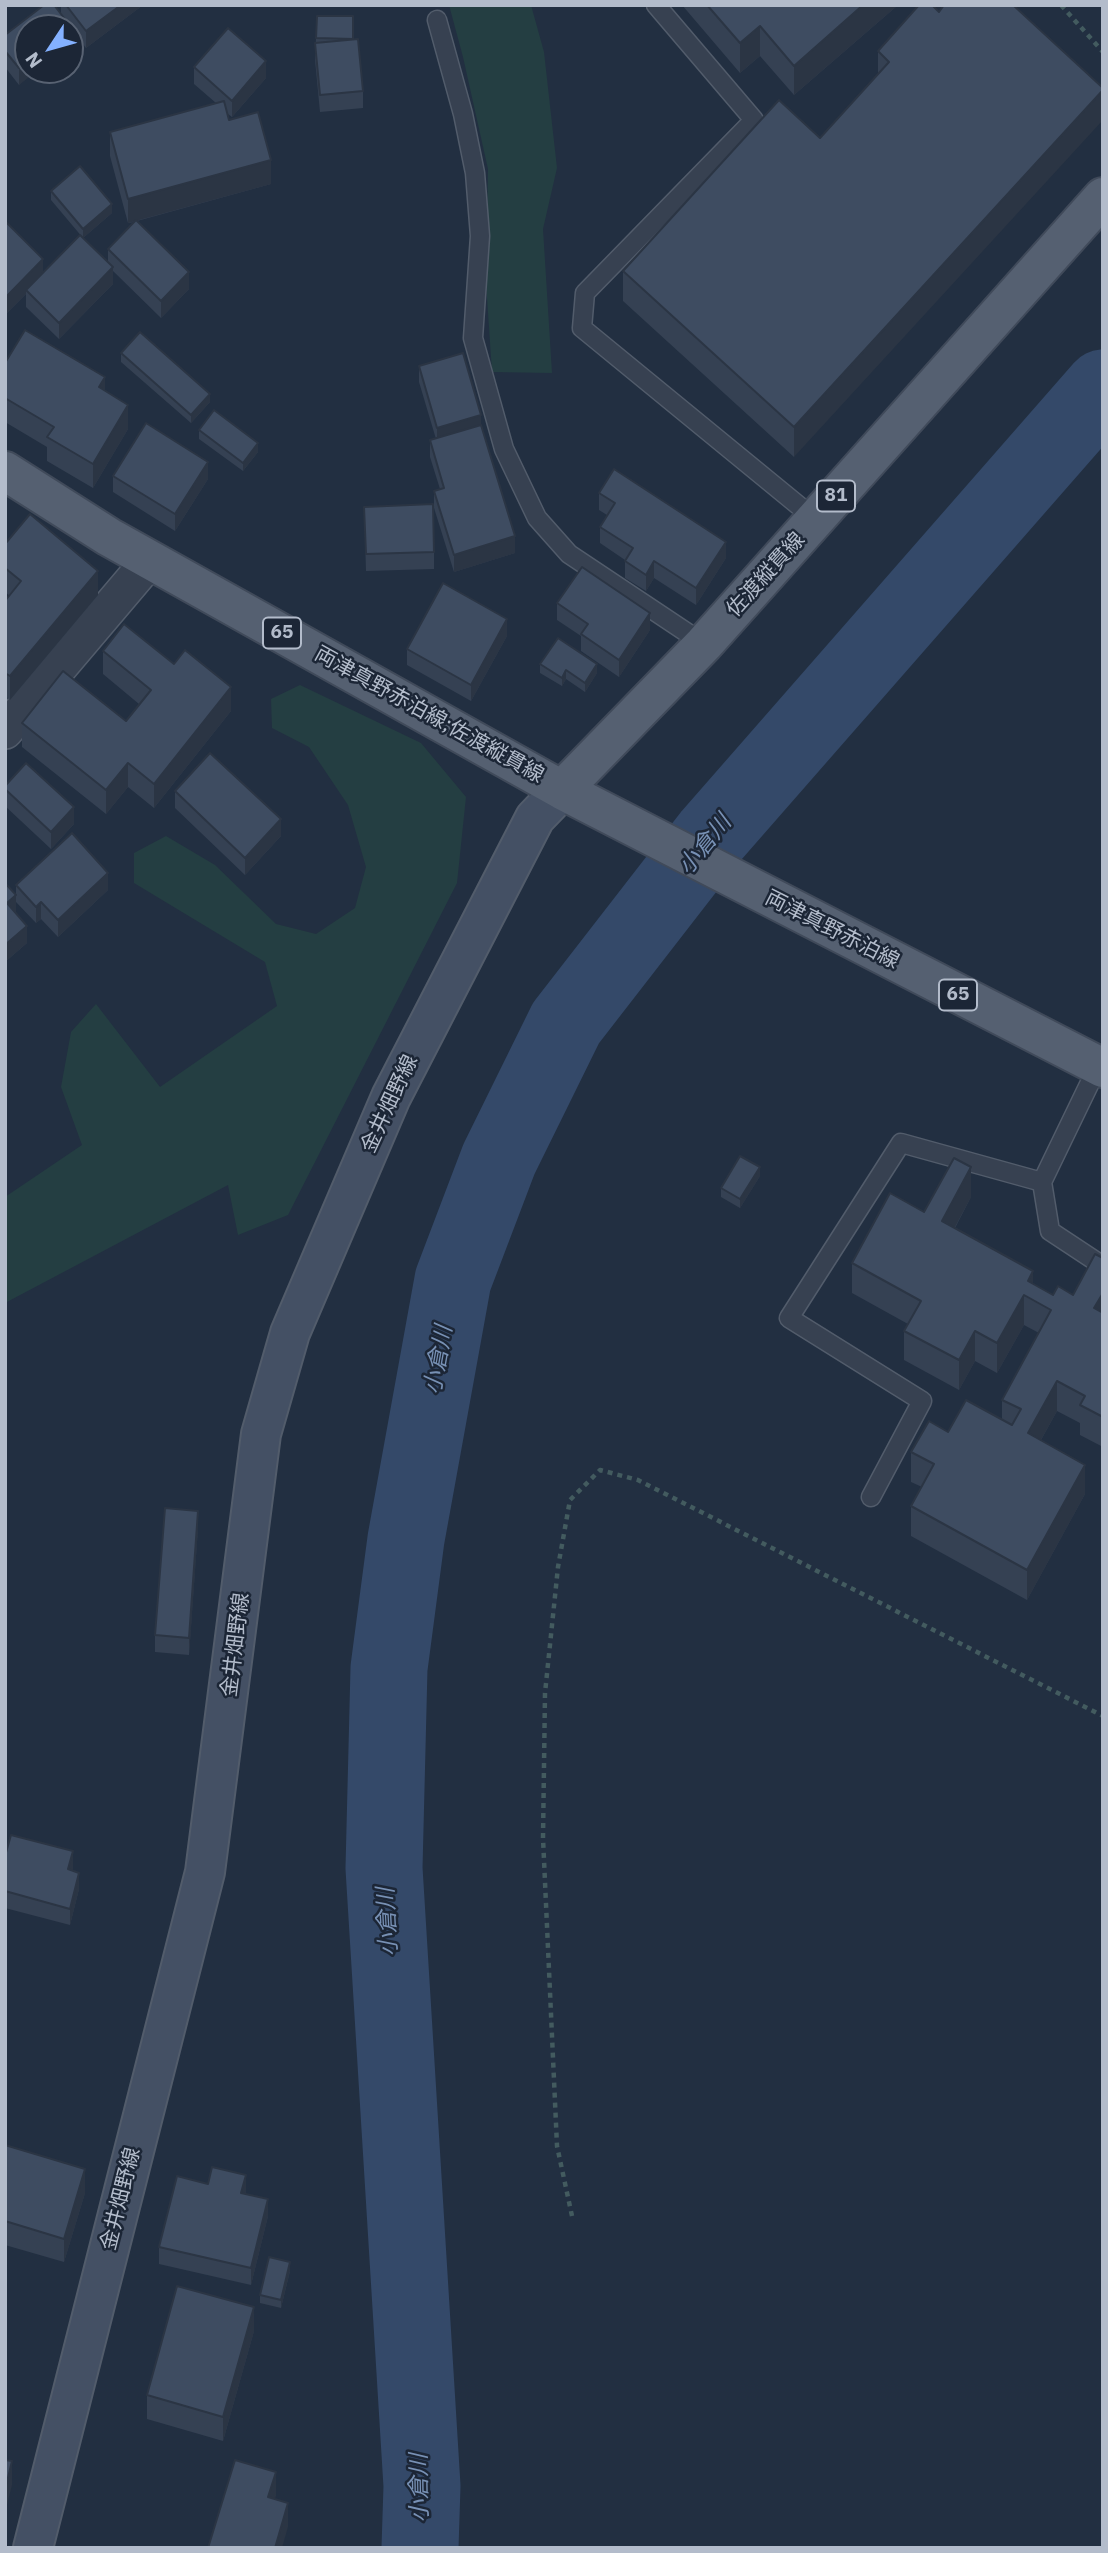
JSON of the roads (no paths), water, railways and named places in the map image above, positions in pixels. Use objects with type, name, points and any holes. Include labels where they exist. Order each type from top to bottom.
[{"type":"main road","name":"佐渡縦貫線","points":[[562,790],[704,644],[1103,197]]},
{"type":"main road","name":"両津真野赤泊線;佐渡縦貫線","points":[[5,471],[53,503],[150,560],[562,790]]},
{"type":"main road","name":"両津真野赤泊線","points":[[562,790],[1101,1067]]},
{"type":"main road","name":"金井畑野線","points":[[33,2548],[205,1872],[261,1434],[290,1333],[391,1097],[535,818],[562,790]]},
{"type":"street","points":[[5,731],[150,560]]},
{"type":"lane","points":[[656,5],[754,120],[585,293],[582,328],[815,519]]},
{"type":"lane","points":[[437,20],[463,114],[475,173],[480,236],[473,338],[504,449],[537,518],[569,554],[704,644]]},
{"type":"lane","points":[[1101,1067],[1042,1182],[1050,1231],[1103,1266]]},
{"type":"lane","points":[[872,1497],[922,1401],[789,1318],[901,1143],[1042,1182]]},
{"type":"waterway","name":"小倉川","points":[[420,2548],[422,2486],[384,1868],[389,1668],[406,1539],[453,1280],[499,1159],[566,1023],[711,836],[1103,388]]}]
